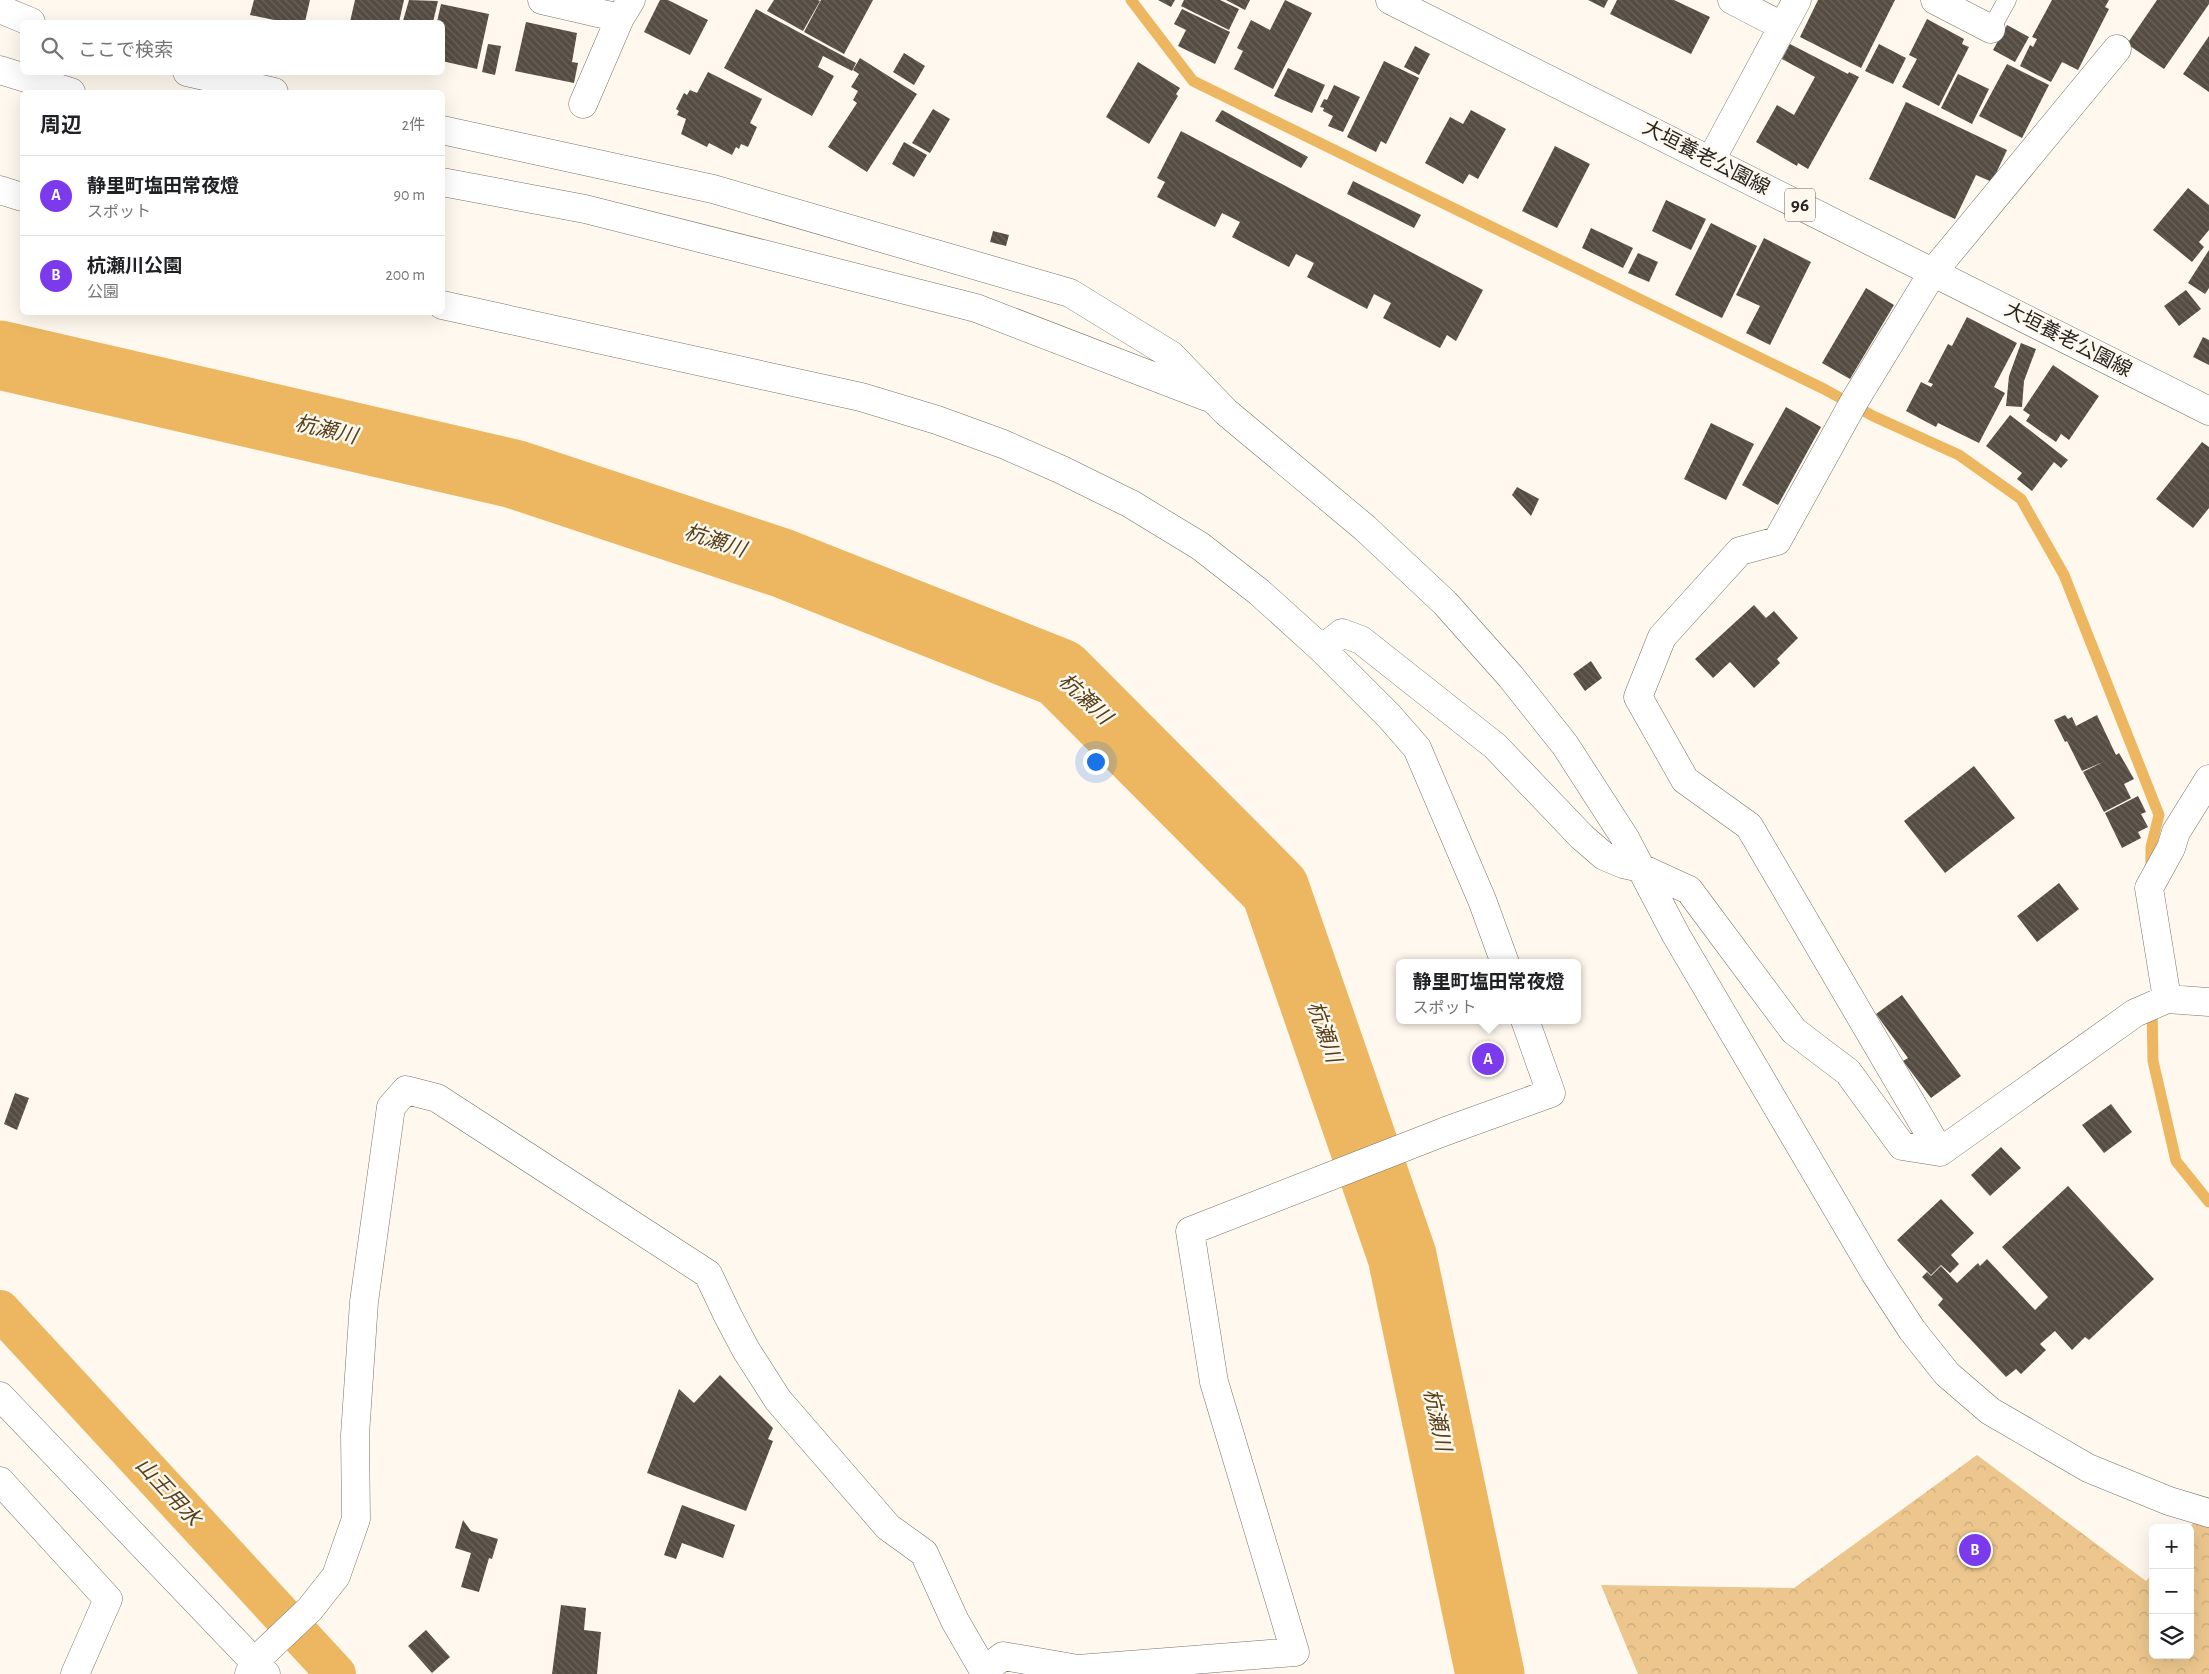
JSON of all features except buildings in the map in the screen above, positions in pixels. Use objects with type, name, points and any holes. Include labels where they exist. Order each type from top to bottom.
[{"type":"street","points":[[542,0],[625,9],[583,104]]},
{"type":"street","name":"大垣養老公園線","points":[[1390,0],[2209,412]]},
{"type":"street","points":[[1732,0],[1782,26]]},
{"type":"street","points":[[1711,160],[1797,0]]},
{"type":"street","points":[[1935,0],[1991,29]]},
{"type":"street","points":[[0,8],[27,20]]},
{"type":"street","points":[[1940,1152],[1749,826],[1686,780],[1638,698],[1662,637],[1740,552],[1777,541],[1855,400],[1933,272],[2117,49]]},
{"type":"street","points":[[0,70],[65,90]]},
{"type":"street","points":[[200,75],[265,90]]},
{"type":"street","points":[[445,131],[713,189],[1070,293],[1171,355],[1215,401],[1365,528],[1445,603],[1511,677],[1565,745],[1625,838],[1676,935],[1875,1273],[1912,1330],[1946,1374],[1990,1410],[2088,1468],[2169,1501],[2209,1512]]},
{"type":"street","points":[[445,183],[585,209],[976,308],[1215,401]]},
{"type":"street","points":[[0,190],[20,196]]},
{"type":"street","points":[[445,306],[861,397],[936,420],[1003,444],[1130,504],[1200,546],[1259,592],[1322,649],[1389,716],[1417,748],[1482,900],[1504,959]]},
{"type":"street","points":[[1322,649],[1342,633],[1361,640],[1495,746],[1582,837],[1604,856],[1622,864],[1641,868],[1689,890],[1794,1030],[1848,1072],[1902,1146],[1940,1152],[2135,1013],[2167,999],[2209,1002]]},
{"type":"street","points":[[2167,999],[2149,888],[2171,848],[2176,832],[2209,779]]},
{"type":"street","points":[[0,1396],[256,1670],[277,1640],[310,1609],[336,1576],[356,1519],[354,1435],[364,1302],[391,1106],[406,1090],[437,1098],[708,1274],[742,1341],[778,1400],[888,1527],[924,1553],[955,1621],[985,1673],[1003,1656],[1078,1669],[1295,1652],[1214,1382],[1190,1231],[1551,1093],[1526,1024]]},
{"type":"street","points":[[0,1481],[108,1599],[76,1674]]},
{"type":"lane","points":[[1991,29],[2007,0]]},
{"type":"green space","points":[[1977,1455],[2146,1581],[2149,1578],[2149,1659],[2194,1659],[2194,1524],[2192,1524],[2209,1504],[2209,1674],[1638,1674],[1601,1585],[1794,1588]]},
{"type":"waterway","points":[[1131,0],[1193,81],[1824,389],[1873,416],[1959,455],[2021,499],[2064,575],[2159,815],[2151,847],[2151,869]]},
{"type":"waterway","name":"杭瀬川","points":[[0,355],[514,474],[782,563],[1060,673],[1275,889],[1402,1256],[1490,1674]]},
{"type":"waterway","points":[[2152,1005],[2153,1061],[2176,1161],[2209,1202]]},
{"type":"waterway","name":"山王用水","points":[[0,1310],[336,1674]]},
{"type":"place","name":"静里町塩田常夜燈","points":[[1488,1059]]},
{"type":"place","name":"杭瀬川公園","points":[[1975,1550]]}]
